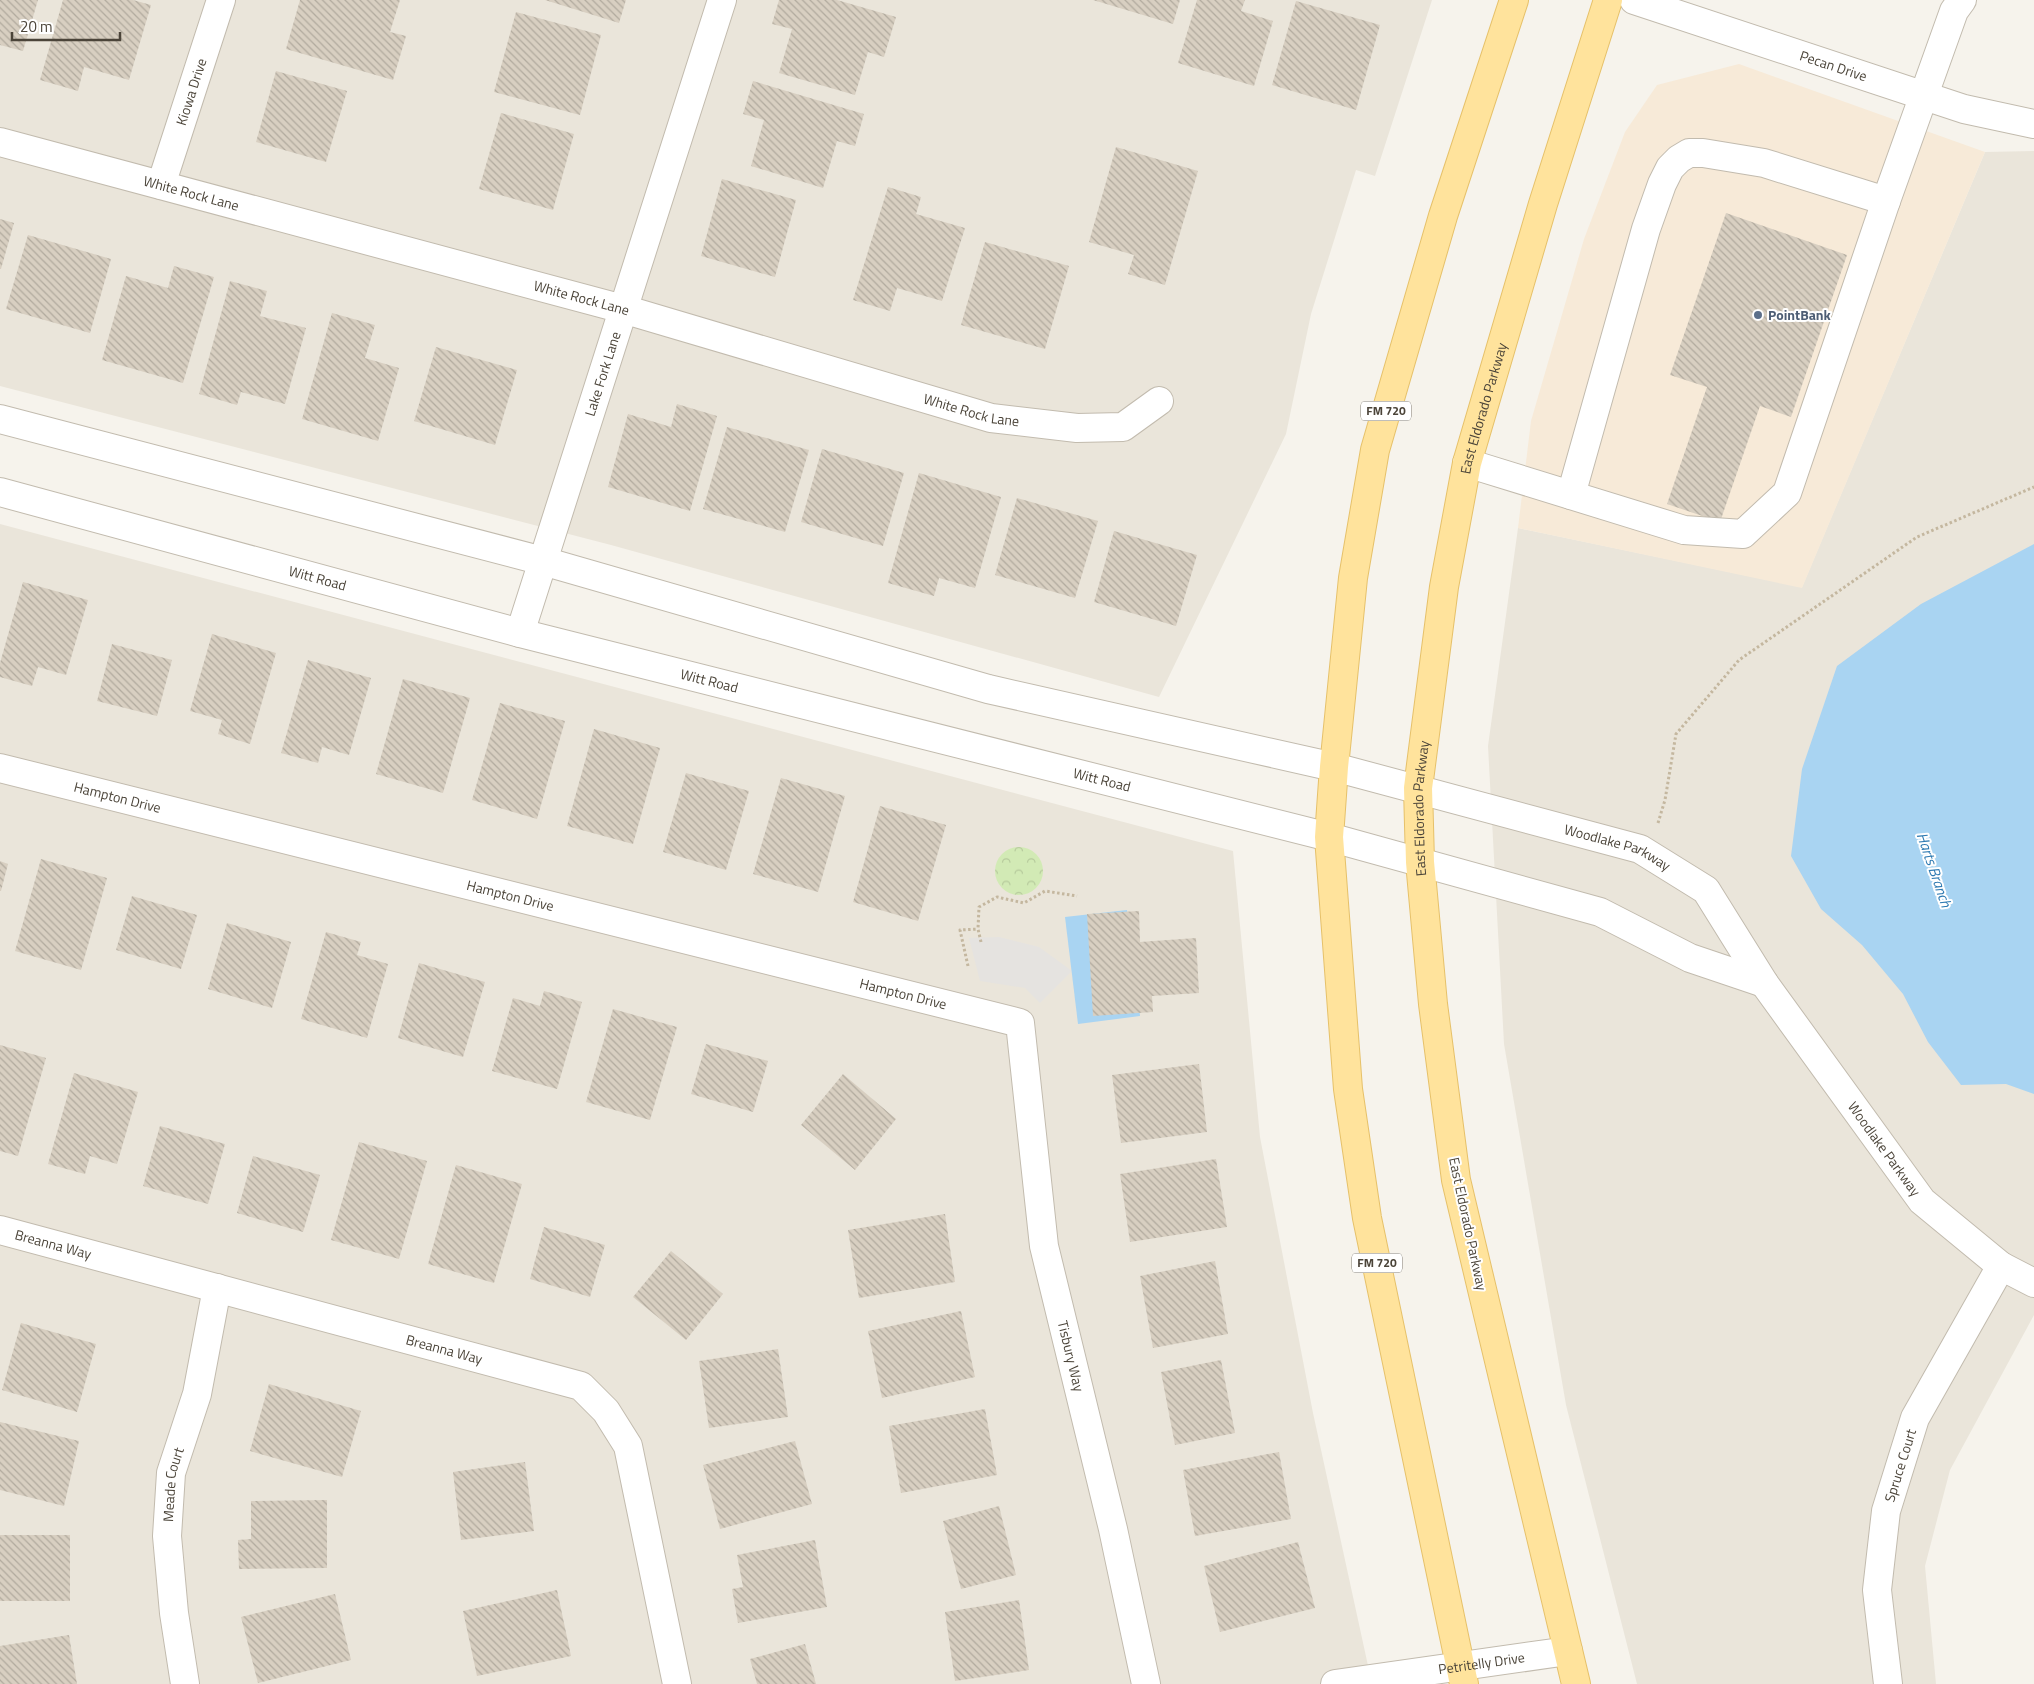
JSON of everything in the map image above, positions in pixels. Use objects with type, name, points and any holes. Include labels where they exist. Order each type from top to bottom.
[{"type":"main road","name":"FM 720","points":[[1463,1675],[1367,1218],[1348,1089],[1329,836],[1353,578],[1375,450],[1443,216],[1514,0]]},
{"type":"main road","name":"East Eldorado Parkway","points":[[1576,1684],[1456,1180],[1433,1004],[1420,862],[1418,788],[1444,588],[1467,463],[1543,204],[1608,0]]},
{"type":"street","name":"Kiowa Drive","points":[[161,185],[221,0]]},
{"type":"street","name":"Lake Fork Lane","points":[[520,633],[722,0]]},
{"type":"street","name":"Pecan Drive","points":[[1634,0],[1964,109],[2034,124]]},
{"type":"street","points":[[1467,463],[1684,530],[1742,534],[1786,493],[1886,201],[1954,11],[1962,0]]},
{"type":"street","name":"White Rock Lane","points":[[0,142],[623,309],[991,418],[1077,428],[1123,427],[1159,401]]},
{"type":"street","points":[[1571,495],[1646,229],[1662,184],[1670,168],[1679,159],[1689,153],[1703,153],[1764,163],[1886,201]]},
{"type":"street","points":[[0,419],[543,561],[988,689],[1334,767],[1418,788]]},
{"type":"street","name":"Witt Road","points":[[0,492],[520,633],[1329,836],[1420,862]]},
{"type":"street","name":"Hampton Drive","points":[[0,768],[1020,1024]]},
{"type":"street","name":"Woodlake Parkway","points":[[1418,788],[1640,849],[1706,890],[1764,982],[1922,1201],[2001,1266],[2034,1283]]},
{"type":"street","points":[[1420,862],[1600,912],[1690,958],[1764,982]]},
{"type":"street","name":"Tisbury Way","points":[[1020,1024],[1044,1246],[1113,1529],[1146,1684]]},
{"type":"street","name":"Breanna Way","points":[[0,1230],[581,1386],[606,1411],[628,1446],[676,1684]]},
{"type":"street","name":"Spruce Court","points":[[1888,1684],[1877,1590],[1886,1511],[1915,1418],[2001,1266]]},
{"type":"street","name":"Meade Court","points":[[185,1684],[174,1613],[167,1536],[171,1473],[198,1394],[217,1288]]},
{"type":"street","name":"Petritelly Drive","points":[[1335,1684],[1463,1675],[1568,1651]]},
{"type":"path","points":[[1658,825],[1666,800],[1676,734],[1739,660],[1917,537],[2034,487]]},
{"type":"path","points":[[981,942],[978,929],[979,906],[997,896],[1024,903],[1045,891],[1077,896]]},
{"type":"path","points":[[968,966],[960,930],[978,929]]},
{"type":"shaded area","points":[[0,0],[1432,0],[1375,176],[1356,170],[1311,314],[1286,434],[1159,697],[611,545],[0,386]]},
{"type":"shaded area","points":[[1739,64],[1985,152],[1802,588],[1518,528],[1531,421],[1584,239],[1625,132],[1657,85]]},
{"type":"shaded area","points":[[2034,151],[2034,1315],[1950,1470],[1925,1566],[1936,1684],[1637,1684],[1566,1405],[1504,1044],[1488,746],[1518,528],[1802,587],[1985,152]]},
{"type":"shaded area","points":[[0,524],[1233,851],[1260,1137],[1313,1413],[1372,1684],[0,1684]]},
{"type":"shaded area","points":[[999,937],[1039,947],[1072,971],[1040,1003],[1025,988],[980,981],[969,938]]},
{"type":"green space","points":[[1014,847],[1024,847],[1036,854],[1043,866],[1043,876],[1036,888],[1024,895],[1014,895],[1006,891],[999,884],[995,876],[995,866],[999,858],[1006,851]]},
{"type":"water","name":"Harts Branch","points":[[2034,544],[2034,1094],[2006,1084],[1961,1085],[1928,1042],[1903,994],[1862,945],[1821,909],[1791,856],[1802,769],[1837,666],[1921,604]]},
{"type":"water","points":[[1127,910],[1140,1016],[1078,1024],[1065,917]]},
{"type":"building","points":[[0,0],[38,0],[23,51],[0,45]]},
{"type":"building","points":[[63,0],[133,0],[151,5],[129,80],[84,67],[78,91],[40,80]]},
{"type":"building","points":[[300,0],[400,0],[390,32],[406,36],[393,80],[286,49]]},
{"type":"building","points":[[545,0],[626,0],[619,23]]},
{"type":"building","points":[[779,0],[837,0],[896,17],[884,57],[868,52],[855,95],[779,73],[792,29],[772,24]]},
{"type":"building","points":[[1093,0],[1180,0],[1173,24]]},
{"type":"building","points":[[1197,0],[1245,0],[1241,11],[1273,21],[1254,86],[1178,63]]},
{"type":"building","points":[[1296,1],[1380,25],[1356,110],[1272,85]]},
{"type":"building","points":[[516,12],[601,35],[580,115],[494,92]]},
{"type":"building","points":[[276,71],[347,91],[326,162],[256,142]]},
{"type":"building","points":[[753,81],[864,114],[855,146],[837,141],[823,188],[751,166],[764,120],[743,114]]},
{"type":"building","points":[[501,113],[574,134],[553,210],[479,189]]},
{"type":"building","points":[[1116,147],[1198,171],[1165,285],[1128,274],[1134,255],[1089,242]]},
{"type":"building","points":[[722,179],[796,200],[775,277],[701,256]]},
{"type":"building","points":[[888,187],[921,197],[916,214],[965,228],[942,301],[897,288],[890,311],[853,300]]},
{"type":"building","name":"PointBank","points":[[1726,213],[1847,255],[1791,417],[1760,406],[1720,522],[1667,504],[1707,387],[1670,375]]},
{"type":"building","points":[[0,219],[14,223],[1,269],[0,269]]},
{"type":"building","points":[[28,235],[111,259],[90,333],[6,309]]},
{"type":"building","points":[[985,242],[1069,266],[1045,349],[961,325]]},
{"type":"building","points":[[174,266],[214,277],[183,383],[102,360],[126,276],[168,288]]},
{"type":"building","points":[[230,281],[267,291],[260,316],[306,328],[285,404],[241,392],[237,405],[199,394]]},
{"type":"building","points":[[332,313],[375,325],[365,358],[399,368],[378,441],[302,419]]},
{"type":"building","points":[[436,347],[517,370],[495,445],[414,421]]},
{"type":"building","points":[[677,404],[717,416],[690,511],[608,487],[628,414],[671,427]]},
{"type":"building","points":[[727,427],[809,450],[785,532],[703,509]]},
{"type":"building","points":[[822,449],[904,473],[883,546],[801,522]]},
{"type":"building","points":[[919,473],[1001,497],[975,588],[939,578],[934,596],[888,583]]},
{"type":"building","points":[[1017,498],[1098,521],[1075,598],[995,575]]},
{"type":"building","points":[[1114,531],[1197,555],[1176,626],[1094,602]]},
{"type":"building","points":[[23,582],[88,600],[66,675],[38,667],[32,686],[0,677],[0,663]]},
{"type":"building","points":[[212,634],[276,653],[250,744],[218,734],[222,720],[190,711]]},
{"type":"building","points":[[112,644],[172,660],[157,716],[97,701]]},
{"type":"building","points":[[308,660],[371,678],[349,755],[322,747],[318,763],[281,753]]},
{"type":"building","points":[[403,679],[470,698],[443,793],[376,774]]},
{"type":"building","points":[[500,703],[565,721],[537,819],[472,800]]},
{"type":"building","points":[[594,729],[660,748],[633,844],[567,826]]},
{"type":"building","points":[[686,773],[749,791],[726,870],[663,852]]},
{"type":"building","points":[[781,778],[845,796],[818,892],[753,874]]},
{"type":"building","points":[[880,806],[946,825],[918,921],[853,902]]},
{"type":"building","points":[[41,859],[107,878],[81,970],[15,951]]},
{"type":"building","points":[[0,861],[8,864],[1,891],[0,891]]},
{"type":"building","points":[[132,896],[197,915],[181,969],[116,950]]},
{"type":"building","points":[[1139,911],[1140,942],[1196,938],[1199,993],[1152,996],[1153,1012],[1093,1016],[1087,914]]},
{"type":"building","points":[[227,923],[291,942],[272,1008],[208,989]]},
{"type":"building","points":[[326,932],[361,942],[357,955],[388,964],[367,1038],[301,1019]]},
{"type":"building","points":[[419,963],[485,982],[463,1057],[398,1038]]},
{"type":"building","points":[[544,991],[582,1002],[557,1089],[492,1071],[513,998],[540,1006]]},
{"type":"building","points":[[613,1009],[677,1027],[650,1120],[586,1102]]},
{"type":"building","points":[[706,1044],[768,1061],[753,1112],[691,1094]]},
{"type":"building","points":[[0,1045],[46,1058],[18,1156],[0,1151]]},
{"type":"building","points":[[1199,1064],[1207,1132],[1121,1143],[1112,1075]]},
{"type":"building","points":[[74,1073],[138,1092],[117,1164],[90,1156],[85,1174],[48,1164]]},
{"type":"building","points":[[843,1074],[896,1119],[855,1170],[801,1125]]},
{"type":"building","points":[[160,1126],[225,1144],[208,1204],[143,1186]]},
{"type":"building","points":[[359,1142],[427,1161],[399,1259],[331,1240]]},
{"type":"building","points":[[253,1156],[320,1175],[303,1232],[237,1213]]},
{"type":"building","points":[[1216,1159],[1227,1227],[1130,1242],[1120,1174]]},
{"type":"building","points":[[456,1165],[522,1184],[494,1283],[428,1264]]},
{"type":"building","points":[[945,1214],[955,1282],[859,1298],[848,1230]]},
{"type":"building","points":[[544,1227],[605,1245],[590,1297],[530,1279]]},
{"type":"building","points":[[671,1251],[723,1294],[686,1340],[633,1297]]},
{"type":"building","points":[[1215,1261],[1228,1334],[1153,1348],[1140,1276]]},
{"type":"building","points":[[961,1311],[975,1377],[882,1398],[868,1331]]},
{"type":"building","points":[[21,1323],[96,1344],[77,1412],[2,1390]]},
{"type":"building","points":[[778,1349],[788,1417],[709,1428],[699,1361]]},
{"type":"building","points":[[1221,1360],[1235,1433],[1175,1445],[1161,1372]]},
{"type":"building","points":[[269,1384],[361,1411],[342,1477],[250,1451]]},
{"type":"building","points":[[985,1409],[997,1475],[901,1493],[889,1426]]},
{"type":"building","points":[[0,1422],[79,1441],[64,1506],[0,1490]]},
{"type":"building","points":[[795,1441],[812,1504],[720,1529],[703,1465]]},
{"type":"building","points":[[1279,1452],[1291,1519],[1195,1536],[1183,1470]]},
{"type":"building","points":[[525,1462],[534,1531],[461,1540],[453,1472]]},
{"type":"building","points":[[327,1500],[327,1568],[239,1569],[238,1540],[251,1539],[251,1501]]},
{"type":"building","points":[[999,1506],[1016,1575],[961,1589],[943,1521]]},
{"type":"building","points":[[0,1535],[70,1535],[70,1601],[0,1601]]},
{"type":"building","points":[[815,1540],[827,1607],[738,1623],[732,1589],[743,1587],[737,1555]]},
{"type":"building","points":[[1298,1542],[1315,1608],[1220,1632],[1204,1566]]},
{"type":"building","points":[[557,1590],[571,1656],[477,1676],[463,1611]]},
{"type":"building","points":[[335,1594],[351,1660],[258,1683],[241,1617]]},
{"type":"building","points":[[1019,1600],[1029,1670],[955,1681],[945,1612]]},
{"type":"building","points":[[69,1635],[77,1684],[0,1684],[0,1646]]},
{"type":"building","points":[[805,1644],[816,1684],[757,1684],[750,1659]]},
{"type":"place","name":"PointBank","points":[[1758,315]]}]
